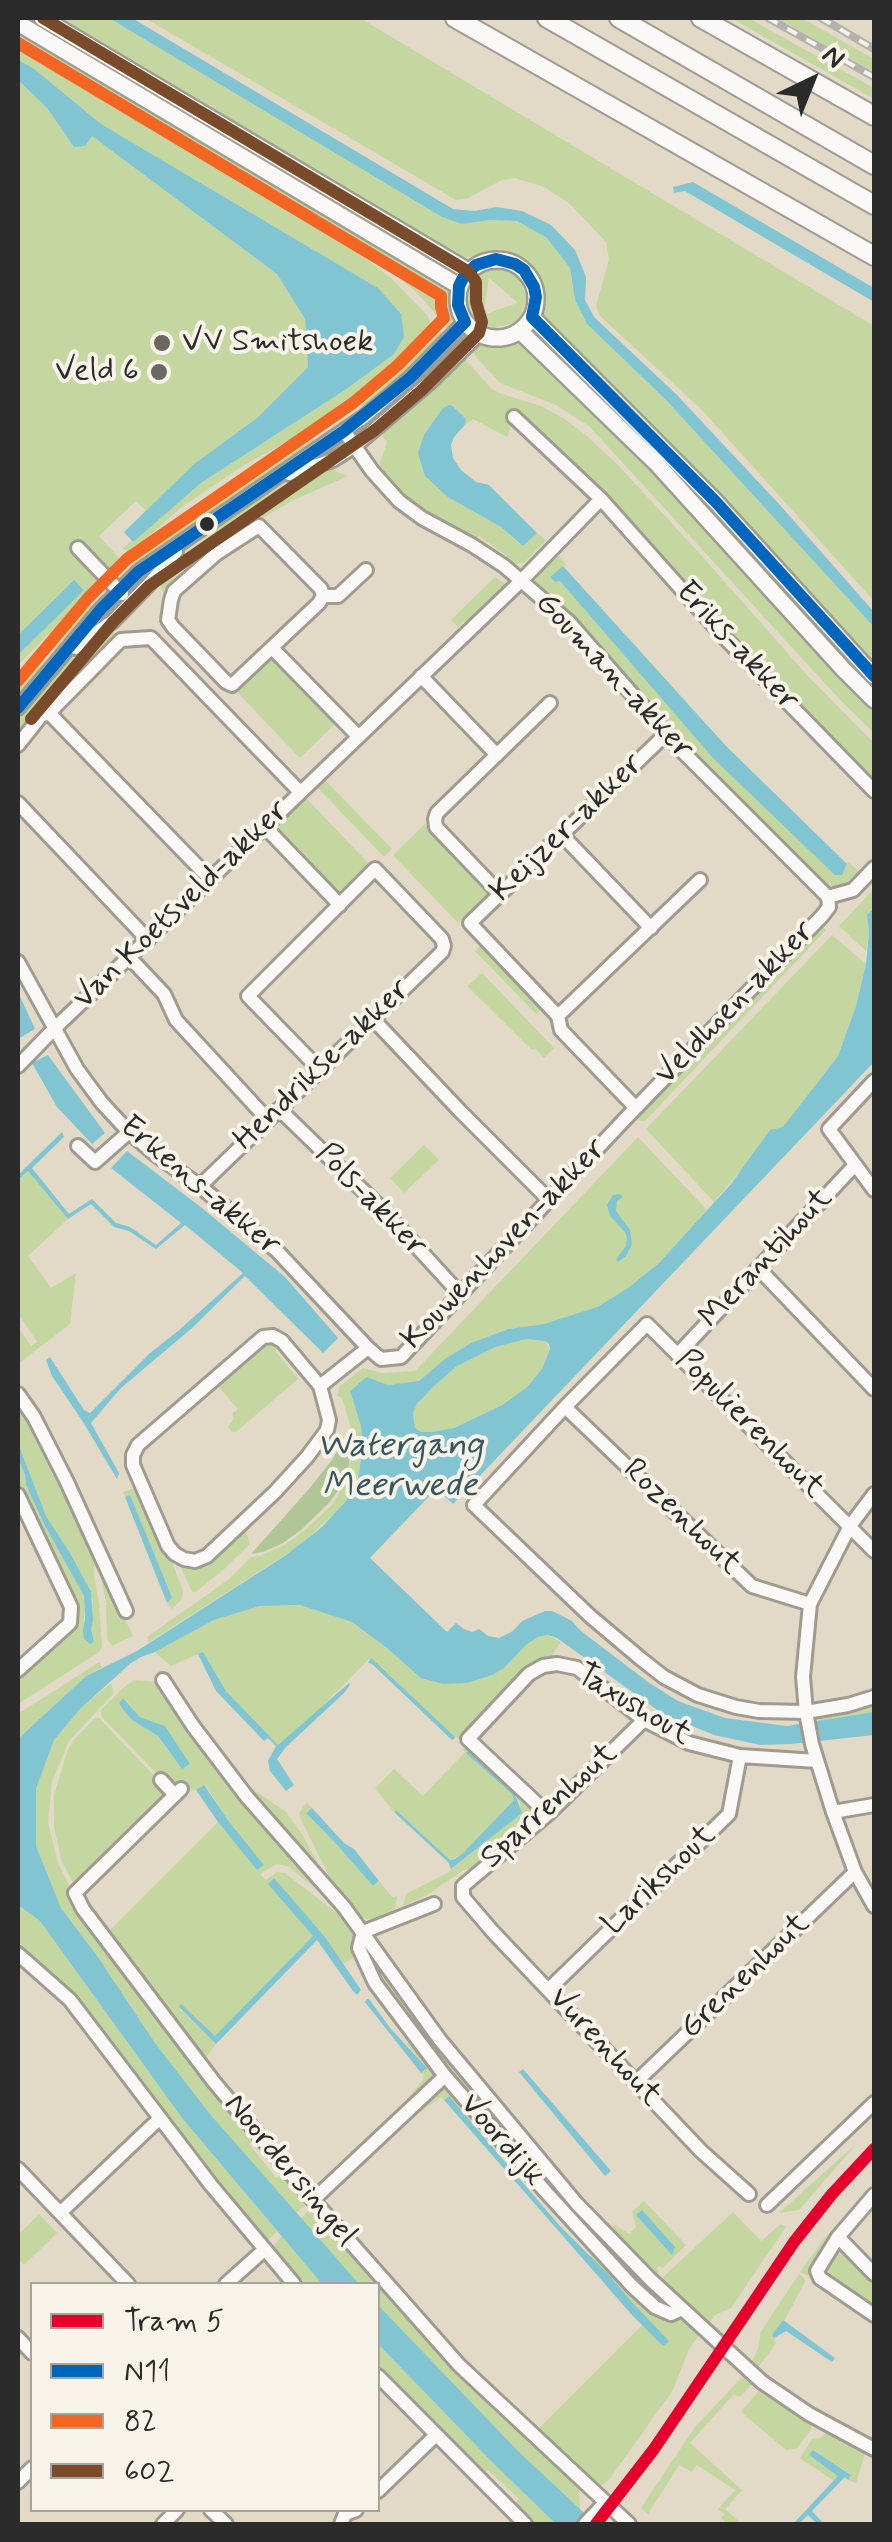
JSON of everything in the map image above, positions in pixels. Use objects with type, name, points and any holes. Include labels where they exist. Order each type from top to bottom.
[{"type":"highway","points":[[456,18],[874,256]]},
{"type":"highway","points":[[546,18],[874,205]]},
{"type":"highway","points":[[619,18],[874,165]]},
{"type":"highway","points":[[701,18],[874,116]]},
{"type":"main road","points":[[42,18],[468,271]]},
{"type":"main road","points":[[18,23],[459,286]]},
{"type":"main road","points":[[506,260],[524,270],[536,297],[532,316],[520,331],[500,338],[478,334],[465,322],[458,305],[459,286],[468,271],[486,261],[506,260]]},
{"type":"main road","points":[[532,316],[715,501],[874,676]]},
{"type":"main road","points":[[520,331],[656,463],[874,700]]},
{"type":"street","points":[[18,708],[101,609],[138,572],[344,431],[410,378],[465,322]]},
{"type":"street","points":[[278,478],[333,460],[354,446],[429,383],[478,334]]},
{"type":"street","name":"Eriks-akker","points":[[514,417],[601,499],[724,637],[874,792]]},
{"type":"street","name":"Gouman-akker","points":[[344,431],[399,501],[504,566],[579,632],[666,734],[828,897]]},
{"type":"street","points":[[521,581],[601,499]]},
{"type":"street","points":[[259,526],[321,588],[323,596],[272,648],[232,685],[168,620],[174,591],[216,554],[259,526]]},
{"type":"street","points":[[62,658],[132,602],[184,542]]},
{"type":"street","points":[[78,548],[132,602]]},
{"type":"street","points":[[323,596],[338,596],[366,570]]},
{"type":"street","name":"Van Koetsveld-akker","points":[[18,1063],[521,581]]},
{"type":"street","points":[[18,746],[40,716],[49,713],[121,640],[151,638],[305,788]]},
{"type":"street","points":[[272,648],[358,736]]},
{"type":"street","points":[[421,676],[497,755]]},
{"type":"street","points":[[500,894],[436,827],[435,819],[550,703]]},
{"type":"street","points":[[49,713],[210,879]]},
{"type":"street","name":"Keijzer-akker","points":[[558,1016],[470,924],[666,734]]},
{"type":"street","points":[[18,804],[148,940]]},
{"type":"street","points":[[265,827],[340,905],[248,996],[319,1069]]},
{"type":"street","points":[[562,835],[651,928]]},
{"type":"street","points":[[828,897],[854,890],[874,868]]},
{"type":"street","name":"Hendrikse-akker","points":[[200,1186],[442,952],[442,939],[376,870],[340,905]]},
{"type":"street","points":[[636,1108],[560,1030],[558,1016],[700,880]]},
{"type":"street","name":"Veldhoen-akker","points":[[636,1108],[822,916],[829,907],[828,897]]},
{"type":"street","points":[[130,957],[164,994],[176,1020],[268,1120]]},
{"type":"street","name":"Erkens-akker","points":[[18,962],[76,1069],[102,1104],[156,1155],[200,1186],[277,1251],[368,1348]]},
{"type":"street","points":[[372,1018],[549,1200]]},
{"type":"street","points":[[874,1082],[829,1129],[874,1190]]},
{"type":"street","name":"Pols-akker","points":[[279,1108],[384,1211],[460,1294]]},
{"type":"street","name":"Kouwenhoven-akker","points":[[368,1348],[381,1359],[401,1357],[636,1108]]},
{"type":"street","points":[[78,1146],[96,1162],[129,1132]]},
{"type":"street","name":"Merantihout","points":[[678,1354],[855,1164]]},
{"type":"street","points":[[758,1268],[874,1389]]},
{"type":"street","name":"Populierenhout","points":[[565,1407],[647,1324],[874,1551]]},
{"type":"street","points":[[274,1336],[282,1341],[320,1386],[329,1420],[327,1430],[307,1457],[207,1556],[195,1560],[175,1554],[133,1465],[138,1445],[263,1338],[274,1336]]},
{"type":"street","points":[[320,1386],[368,1348]]},
{"type":"street","points":[[18,1394],[67,1482],[126,1612]]},
{"type":"street","points":[[565,1407],[474,1505],[590,1616],[664,1677],[698,1695],[736,1706],[807,1718],[874,1697]]},
{"type":"street","name":"Rozenhout","points":[[565,1407],[752,1586],[810,1604]]},
{"type":"street","points":[[874,1494],[850,1526],[810,1604],[803,1677],[812,1744],[832,1812],[855,1872],[874,1906]]},
{"type":"street","points":[[18,1495],[72,1607],[70,1623],[18,1670]]},
{"type":"street","name":"Taxushout","points":[[548,1814],[468,1739],[528,1674],[543,1666],[577,1668],[644,1720],[689,1743],[740,1756],[817,1761]]},
{"type":"street","name":"Voordijk","points":[[162,1680],[247,1796],[364,1932],[440,2040],[565,2189],[652,2281],[762,2382],[809,2414],[874,2448]]},
{"type":"street","name":"Sparrenhout","points":[[463,1897],[463,1886],[548,1814],[644,1720]]},
{"type":"street","name":"Larikshout","points":[[549,1990],[729,1814],[740,1756]]},
{"type":"street","name":"Noordersingel","points":[[161,1780],[178,1792],[75,1893],[84,1909],[214,2082],[313,2200],[458,2365],[622,2522]]},
{"type":"street","points":[[832,1812],[874,1804]]},
{"type":"street","name":"Grenenhout","points":[[636,2082],[855,1872]]},
{"type":"street","name":"Vurenhout","points":[[463,1897],[701,2151],[750,2194]]},
{"type":"street","points":[[364,1932],[434,1904]]},
{"type":"street","name":"Voordijk","points":[[364,1932],[359,1948],[375,1983],[445,2076],[632,2286],[654,2307],[671,2314],[682,2309]]},
{"type":"street","name":"Noordersingel","points":[[18,1954],[70,2000],[159,2119],[292,2282]]},
{"type":"street","points":[[313,2200],[445,2076]]},
{"type":"street","points":[[767,2205],[874,2103]]},
{"type":"street","points":[[60,2212],[159,2119]]},
{"type":"street","points":[[18,2169],[126,2282]]},
{"type":"street","points":[[874,2195],[838,2237],[817,2271],[820,2278],[874,2315]]},
{"type":"street","points":[[838,2237],[874,2274]]},
{"type":"street","points":[[228,2282],[264,2250]]},
{"type":"street","points":[[380,2378],[525,2524]]},
{"type":"street","points":[[380,2489],[435,2436]]},
{"type":"street","points":[[588,2521],[604,2502]]},
{"type":"green space","points":[[18,18],[34,18],[441,259],[436,268]]},
{"type":"green space","points":[[50,18],[109,18],[442,217],[462,224],[517,221],[547,238],[570,268],[575,300],[587,324],[667,401],[874,627],[874,673],[543,318],[542,283],[532,264],[500,249],[465,258],[450,255]]},
{"type":"green space","points":[[145,18],[360,18],[874,326],[874,601],[701,409],[599,315],[596,306],[609,259],[606,242],[569,203],[544,187],[515,178],[456,200]]},
{"type":"green space","points":[[731,18],[748,18],[874,88],[874,99]]},
{"type":"green space","points":[[777,18],[802,18],[874,59],[874,72]]},
{"type":"green space","points":[[18,27],[448,288],[453,318],[450,330],[416,292],[364,248],[18,40]]},
{"type":"green space","points":[[18,48],[346,243],[392,279],[431,324],[416,347],[361,394],[316,426],[244,465],[179,509],[129,554],[123,548],[201,483],[345,390],[378,288],[101,124],[18,60]]},
{"type":"green space","name":"VV Smitshoek","points":[[18,80],[47,108],[74,147],[92,135],[277,274],[305,319],[308,367],[257,418],[194,464],[146,511],[136,501],[99,536],[122,561],[110,573],[89,548],[78,557],[101,581],[18,665],[18,655],[83,589],[73,581],[18,635]]},
{"type":"green space","points":[[495,268],[505,269],[521,280],[526,299],[520,317],[512,324],[493,328],[475,319],[467,302],[477,275]],"holes":[[[489,278],[517,303],[483,315]]]},
{"type":"green space","points":[[440,331],[444,336],[364,411],[361,404]]},
{"type":"green space","points":[[550,340],[668,457],[874,684],[874,696],[544,347]]},
{"type":"green space","points":[[511,341],[526,346],[625,439],[874,712],[874,733],[589,426],[556,405],[500,383],[469,349],[474,344]]},
{"type":"green space","points":[[443,352],[449,358],[380,420],[375,412]]},
{"type":"green space","points":[[463,357],[491,388],[563,418],[618,465],[807,675],[874,743],[874,786],[757,667],[603,495],[512,423],[507,437],[473,419],[464,426],[465,419],[454,406],[448,405],[448,497],[501,527],[522,546],[537,533],[546,540],[524,563],[512,565],[505,560],[507,556],[479,536],[475,540],[417,512],[377,472],[387,442],[379,432]]},
{"type":"green space","points":[[313,437],[317,444],[205,516],[155,558],[137,566],[133,561],[213,493]]},
{"type":"green space","points":[[331,465],[348,476],[250,525],[243,523],[172,579],[164,597],[160,585],[177,559],[214,529],[247,505]]},
{"type":"green space","points":[[559,556],[566,564],[550,577],[560,581],[842,875],[849,862],[859,872],[846,887],[828,889],[682,743],[538,589],[537,575]]},
{"type":"green space","points":[[495,577],[507,585],[470,622],[464,621],[458,627],[451,620]]},
{"type":"green space","points":[[88,604],[96,608],[69,644],[58,633]]},
{"type":"green space","points":[[110,629],[119,637],[110,646],[103,645],[51,698],[51,704],[18,739],[18,716],[27,704],[88,642]]},
{"type":"green space","points":[[56,635],[64,644],[40,663],[44,669],[18,698],[18,675]]},
{"type":"green space","points":[[268,659],[275,659],[337,722],[300,758],[235,690]]},
{"type":"green space","points":[[325,780],[392,849],[384,857],[317,787]]},
{"type":"green space","points":[[306,798],[371,866],[339,894],[273,830]]},
{"type":"green space","points":[[427,822],[491,891],[458,923],[393,855]]},
{"type":"green space","points":[[874,889],[874,908],[867,915],[866,951],[839,926]]},
{"type":"green space","points":[[820,923],[826,930],[645,1121],[640,1121],[635,1115]]},
{"type":"green space","points":[[832,935],[866,964],[838,1056],[783,1128],[714,1202],[646,1129]]},
{"type":"green space","points":[[484,942],[545,1005],[536,1014],[475,951]]},
{"type":"green space","points":[[482,973],[554,1048],[544,1058],[467,986]]},
{"type":"green space","points":[[638,1137],[707,1210],[659,1263],[597,1307],[544,1324],[507,1329],[471,1343],[419,1381],[350,1391],[363,1448],[353,1490],[338,1510],[299,1546],[149,1642],[147,1637],[228,1580],[251,1557],[284,1545],[332,1505],[346,1481],[353,1451],[350,1425],[342,1398],[337,1396],[340,1386],[363,1368],[383,1373],[415,1371]]},
{"type":"green space","points":[[424,1145],[439,1160],[404,1193],[390,1178]]},
{"type":"green space","points":[[28,1171],[68,1219],[28,1256],[51,1288],[76,1273],[70,1324],[18,1364],[18,1327],[31,1346],[37,1342],[18,1313],[18,1181]]},
{"type":"green space","points":[[527,1339],[545,1341],[550,1349],[542,1369],[527,1387],[454,1428],[421,1432],[415,1428],[413,1412],[417,1404],[457,1366],[495,1347]]},
{"type":"green space","points":[[268,1344],[275,1346],[298,1379],[232,1432],[228,1427],[238,1409],[218,1386]]},
{"type":"green space","points":[[19,1405],[46,1451],[52,1475],[59,1474],[95,1555],[102,1647],[18,1704],[18,1680],[52,1648],[77,1615],[76,1604],[18,1489],[18,1458],[45,1526],[84,1596],[84,1639],[94,1641],[93,1600],[46,1516],[18,1443]]},
{"type":"green space","points":[[350,1446],[342,1485],[329,1503],[283,1543],[251,1554],[337,1451]]},
{"type":"green space","points":[[135,1488],[183,1591],[182,1599],[172,1609],[167,1603],[172,1596],[130,1496],[125,1497],[123,1492]]},
{"type":"green space","points":[[245,1528],[250,1544],[192,1592],[178,1561],[186,1564]]},
{"type":"green space","points":[[101,1569],[133,1636],[112,1646],[107,1639]]},
{"type":"green space","points":[[300,1605],[352,1622],[387,1648],[504,1668],[538,1637],[548,1635],[561,1642],[553,1660],[526,1671],[461,1739],[369,1659],[278,1745],[226,1691],[203,1652],[171,1666],[155,1652],[214,1620],[260,1606]]},
{"type":"green space","points":[[99,1662],[102,1667],[86,1676],[18,1739],[18,1714]]},
{"type":"green space","points":[[134,1680],[161,1682],[242,1800],[327,1897],[287,1866],[277,1864],[260,1874],[266,1880],[277,1872],[285,1873],[346,1920],[354,1932],[358,1952],[343,1964],[325,1937],[273,1879],[313,1936],[215,2037],[182,2005],[179,2008],[216,2044],[204,2060],[109,1931],[218,1822],[257,1869],[263,1864],[205,1785],[185,1791],[168,1785],[101,1716],[101,1710]],"holes":[[[125,1699],[140,1717],[165,1726],[190,1764],[182,1769],[158,1736],[132,1720],[119,1703]]]},
{"type":"green space","points":[[111,1683],[114,1693],[69,1741],[52,1782],[48,1822],[58,1863],[71,1889],[72,1906],[131,1988],[253,2140],[249,2144],[276,2177],[281,2175],[306,2204],[296,2213],[155,2043],[61,1908],[36,1846],[36,1789],[54,1740],[81,1708]]},
{"type":"green space","points":[[874,1700],[874,1712],[819,1723],[816,1714]]},
{"type":"green space","points":[[95,1718],[159,1781],[157,1785],[164,1797],[74,1885],[62,1862],[54,1828],[54,1795],[67,1752]]},
{"type":"green space","points":[[467,1745],[539,1816],[472,1874],[464,1870],[403,1906],[406,1894],[447,1873],[521,1813],[514,1792],[469,1750],[467,1753],[514,1800],[462,1854],[450,1860],[394,1812],[375,1788],[394,1769],[423,1796],[465,1752]]},
{"type":"green space","points":[[241,1781],[286,1812],[325,1877]]},
{"type":"green space","points":[[307,1802],[312,1808],[306,1812],[312,1820],[374,1886],[379,1881],[392,1897],[397,1896],[395,1909],[366,1919],[336,1890],[301,1820],[299,1813]]},
{"type":"green space","points":[[18,1905],[40,1921],[182,2118],[277,2231],[267,2241],[188,2149],[64,1987],[18,1946]]},
{"type":"green space","points":[[364,1947],[566,2201],[672,2307],[664,2307],[643,2292],[451,2078],[377,1977]]},
{"type":"green space","points":[[412,2042],[434,2071],[433,2081],[389,2122],[423,2080],[421,2073],[426,2067],[406,2043]]},
{"type":"green space","points":[[443,2086],[448,2086],[501,2145],[495,2149],[449,2097],[441,2097],[416,2115]]},
{"type":"green space","points":[[858,2142],[799,2210],[779,2213]]},
{"type":"green space","points":[[874,2183],[874,2189],[829,2241],[808,2276],[800,2272],[823,2240]]},
{"type":"green space","points":[[644,2201],[686,2245],[663,2268],[657,2268],[655,2276],[611,2230],[614,2224],[629,2234],[636,2227],[632,2212]]},
{"type":"green space","points":[[315,2210],[378,2282],[357,2282],[301,2218]]},
{"type":"green space","points":[[733,2212],[761,2241],[781,2224],[786,2227],[731,2308],[715,2315],[708,2324],[661,2279]]},
{"type":"green space","points":[[39,2214],[57,2233],[24,2265],[18,2258],[18,2235]]},
{"type":"green space","points":[[282,2236],[320,2282],[304,2282],[272,2247]]},
{"type":"green space","points":[[836,2249],[845,2251],[874,2281],[874,2310],[823,2272]]},
{"type":"green space","points":[[595,2252],[664,2317],[686,2320],[700,2334],[689,2349],[673,2390],[609,2480],[599,2487],[540,2432],[540,2427],[642,2325],[663,2345],[668,2341],[590,2257]]},
{"type":"green space","points":[[799,2274],[805,2282],[773,2336],[776,2343],[757,2369],[751,2364],[760,2333]]},
{"type":"green space","points":[[380,2284],[460,2375],[579,2486],[580,2510],[380,2307]]},
{"type":"green space","points":[[380,2346],[556,2524],[537,2524],[515,2504],[519,2499],[488,2470],[484,2473],[380,2366]]},
{"type":"green space","points":[[745,2374],[755,2381],[740,2397],[734,2394],[690,2443],[742,2490],[725,2509],[742,2524],[728,2524],[718,2509],[735,2490],[697,2465],[692,2472],[679,2465],[648,2514],[641,2508],[695,2427]]},
{"type":"green space","points":[[760,2389],[812,2421],[811,2430],[797,2448],[786,2450],[741,2412]]},
{"type":"green space","points":[[828,2431],[865,2453],[856,2483],[848,2480],[851,2474],[813,2450],[809,2455],[839,2476],[834,2481],[800,2458],[812,2439]]},
{"type":"water","points":[[109,18],[132,18],[453,209],[496,207],[522,211],[551,225],[575,250],[586,277],[585,300],[594,317],[676,394],[779,504],[874,612],[874,627],[667,401],[587,324],[575,300],[570,268],[547,238],[517,221],[462,224],[442,217]]},
{"type":"water","points":[[18,60],[101,124],[378,288],[401,314],[404,337],[394,354],[201,483],[133,542],[124,532],[194,464],[257,418],[308,367],[305,319],[277,274],[92,136],[85,146],[74,147],[47,108],[18,80]]},
{"type":"water","points":[[693,182],[874,288],[874,302],[685,191],[674,193],[673,187]]},
{"type":"water","points":[[449,405],[466,419],[451,445],[453,458],[476,482],[489,485],[537,533],[523,546],[501,527],[448,497],[425,476],[418,453],[424,435]]},
{"type":"water","points":[[563,566],[726,746],[847,864],[842,875],[835,875],[714,759],[560,581],[550,577]]},
{"type":"water","points":[[74,580],[84,590],[18,655],[18,635]]},
{"type":"water","name":"Watergang Meerwede","points":[[874,908],[874,1062],[453,1504],[436,1489],[370,1558],[447,1632],[456,1623],[472,1632],[479,1629],[499,1638],[522,1621],[552,1611],[572,1621],[678,1701],[725,1718],[787,1726],[874,1712],[874,1735],[760,1745],[714,1735],[663,1714],[548,1635],[527,1644],[492,1675],[467,1683],[443,1684],[421,1678],[352,1622],[300,1605],[260,1606],[214,1620],[141,1657],[81,1708],[54,1740],[36,1789],[36,1846],[61,1908],[210,2114],[357,2282],[320,2282],[182,2118],[40,1921],[18,1905],[18,1739],[86,1676],[137,1651],[286,1555],[322,1527],[345,1502],[358,1478],[363,1448],[361,1426],[350,1391],[367,1377],[388,1385],[419,1381],[471,1343],[508,1329],[544,1324],[597,1307],[659,1263],[731,1184],[770,1130],[783,1127],[838,1056],[856,1006],[869,932],[867,915]],"holes":[[[527,1339],[549,1344],[542,1369],[527,1387],[502,1405],[454,1428],[432,1432],[415,1428],[413,1413],[417,1404],[457,1366],[495,1347]]]},
{"type":"water","points":[[18,992],[35,1029],[18,1039]]},
{"type":"water","points":[[48,1055],[105,1133],[92,1144],[57,1107],[32,1063]]},
{"type":"water","points":[[62,1132],[64,1137],[32,1168],[69,1214],[92,1199],[116,1223],[130,1227],[156,1245],[181,1223],[111,1168],[127,1151],[285,1277],[338,1338],[323,1353],[245,1276],[191,1329],[121,1388],[91,1423],[119,1473],[117,1479],[52,1376],[46,1360],[50,1357],[84,1410],[90,1413],[150,1353],[243,1273],[185,1225],[156,1249],[129,1231],[114,1227],[91,1204],[68,1219],[28,1171],[18,1180],[18,1175]]},
{"type":"water","points":[[613,1195],[623,1197],[617,1201],[616,1211],[630,1230],[632,1244],[618,1262],[627,1238],[610,1216],[607,1205]]},
{"type":"water","points":[[18,1443],[46,1516],[91,1592],[94,1642],[90,1644],[83,1631],[84,1596],[26,1485]]},
{"type":"water","points":[[130,1495],[172,1597],[167,1603],[125,1497]]},
{"type":"water","points":[[203,1652],[226,1691],[278,1745],[349,1683],[343,1694],[277,1759],[294,1785],[286,1791],[270,1771],[268,1761],[276,1746],[268,1738],[264,1741],[216,1691],[198,1654]]},
{"type":"water","points":[[371,1658],[455,1737],[454,1739],[368,1663]]},
{"type":"water","points":[[123,1698],[140,1717],[165,1726],[190,1764],[182,1769],[158,1736],[132,1720],[119,1703]]},
{"type":"water","points":[[469,1750],[514,1792],[522,1813],[451,1869],[394,1812],[450,1860],[462,1854],[514,1800],[466,1753]]},
{"type":"water","points":[[204,1785],[264,1865],[257,1870],[196,1790]]},
{"type":"water","points":[[312,1808],[354,1849],[379,1881],[373,1886],[306,1813]]},
{"type":"water","points":[[274,1878],[325,1937],[361,1990],[357,1995],[353,1991],[317,1940],[216,2044],[179,2007],[181,2004],[215,2036],[313,1936],[268,1884]]},
{"type":"water","points":[[367,1999],[427,2068],[421,2073],[365,2002]]},
{"type":"water","points":[[523,2069],[611,2171],[605,2176],[519,2072]]},
{"type":"water","points":[[449,2096],[559,2225],[669,2341],[663,2346],[631,2314],[444,2100]]},
{"type":"water","points":[[642,2210],[675,2247],[672,2255],[636,2215]]},
{"type":"water","points":[[380,2307],[519,2452],[596,2524],[556,2524],[380,2346]]},
{"type":"water","points":[[783,2320],[835,2358],[832,2362],[786,2331],[774,2338],[772,2335]]},
{"type":"water","points":[[813,2450],[851,2475],[812,2511],[824,2524],[817,2524],[808,2515],[799,2524],[793,2524],[838,2476],[809,2455]]},
{"type":"railway","points":[[768,18],[874,77]]},
{"type":"railway","points":[[821,18],[874,49]]},
{"type":"tram line","name":"5","points":[[596,2524],[654,2449],[794,2242],[874,2149]]},
{"type":"transit line","name":"602","points":[[31,719],[149,586],[375,430],[479,333],[482,322],[476,282],[469,272],[43,18]]},
{"type":"transit line","name":"82","points":[[18,43],[441,296],[444,318],[353,403],[127,559],[88,598],[18,681]]},
{"type":"transit line","name":"N11","points":[[18,708],[101,609],[138,572],[344,431],[410,378],[465,322],[458,305],[463,278],[476,265],[496,259],[524,270],[536,297],[532,317],[715,501],[874,676]]},
{"type":"place","name":"VV Smitshoek","points":[[162,343]]},
{"type":"place","name":"Veld 6","points":[[159,372]]}]
